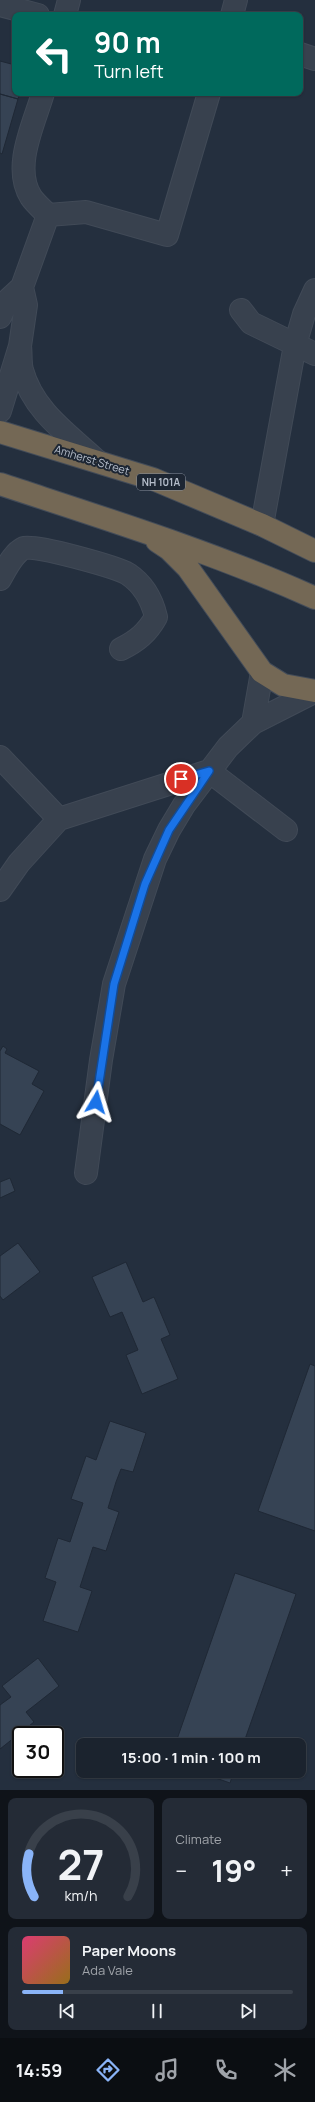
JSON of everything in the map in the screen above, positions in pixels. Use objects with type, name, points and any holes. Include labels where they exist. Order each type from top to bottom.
[{"type":"highway","name":"Amherst Street","points":[[0,432],[153,479],[262,525],[315,551]]},
{"type":"highway","points":[[0,484],[143,531],[264,575],[315,598]]},
{"type":"highway","points":[[143,531],[169,549],[188,568],[262,672],[283,685],[314,691]]},
{"type":"street","points":[[66,12],[69,0]]},
{"type":"street","points":[[233,12],[236,0]]},
{"type":"street","points":[[0,5],[27,12]]},
{"type":"street","points":[[303,55],[315,59]]},
{"type":"street","points":[[42,96],[22,165],[23,181],[31,197],[48,214],[86,212],[167,235],[208,96]]},
{"type":"street","points":[[0,317],[8,300],[22,287],[48,214]]},
{"type":"street","points":[[0,411],[20,346],[26,305],[22,287]]},
{"type":"street","points":[[262,525],[295,345],[304,314],[315,290]]},
{"type":"street","points":[[241,310],[251,323],[315,354]]},
{"type":"street","points":[[20,346],[22,369],[29,391],[36,403],[44,413],[97,461]]},
{"type":"street","points":[[0,579],[18,551],[26,547],[46,550],[103,565],[128,574],[152,600],[156,617],[150,629],[137,641],[121,649]]},
{"type":"street","points":[[252,723],[262,672]]},
{"type":"street","points":[[86,1173],[114,984],[124,949],[155,859],[169,830],[209,771],[252,723],[314,691]]},
{"type":"street","points":[[0,757],[59,819]]},
{"type":"street","points":[[0,890],[19,864],[59,819],[209,771]]},
{"type":"street","points":[[209,771],[286,830]]},
{"type":"building","points":[[0,61],[12,64],[12,96],[19,96],[18,99],[0,94]]},
{"type":"building","points":[[0,94],[18,99],[2,154],[0,153]]},
{"type":"building","points":[[3,1046],[7,1049],[5,1053],[39,1071],[32,1084],[44,1091],[20,1135],[0,1124],[0,1051]]},
{"type":"building","points":[[10,1178],[15,1191],[0,1198],[0,1182]]},
{"type":"building","points":[[18,1243],[40,1272],[3,1300],[0,1296],[0,1256]]},
{"type":"building","points":[[126,1262],[143,1302],[154,1297],[170,1335],[161,1339],[178,1379],[142,1394],[126,1355],[138,1350],[122,1312],[110,1317],[92,1277]]},
{"type":"building","points":[[310,1364],[315,1366],[315,1531],[258,1511]]},
{"type":"building","points":[[110,1421],[146,1433],[133,1472],[121,1469],[116,1482],[108,1508],[119,1512],[106,1551],[93,1547],[80,1587],[92,1591],[78,1632],[43,1621],[56,1582],[45,1578],[58,1538],[70,1542],[83,1503],[71,1499],[86,1456],[96,1460]]},
{"type":"building","points":[[235,1573],[296,1594],[245,1738],[177,1738]]},
{"type":"building","points":[[38,1658],[59,1686],[26,1712],[34,1722],[29,1726],[12,1726],[12,1739],[0,1749],[0,1705],[11,1697],[2,1686]]},
{"type":"building","points":[[216,1778],[232,1778],[230,1783]]},
{"type":"route","points":[[96,1102],[101,1060],[114,984],[145,884],[169,830],[184,805],[209,771],[181,779]]}]
